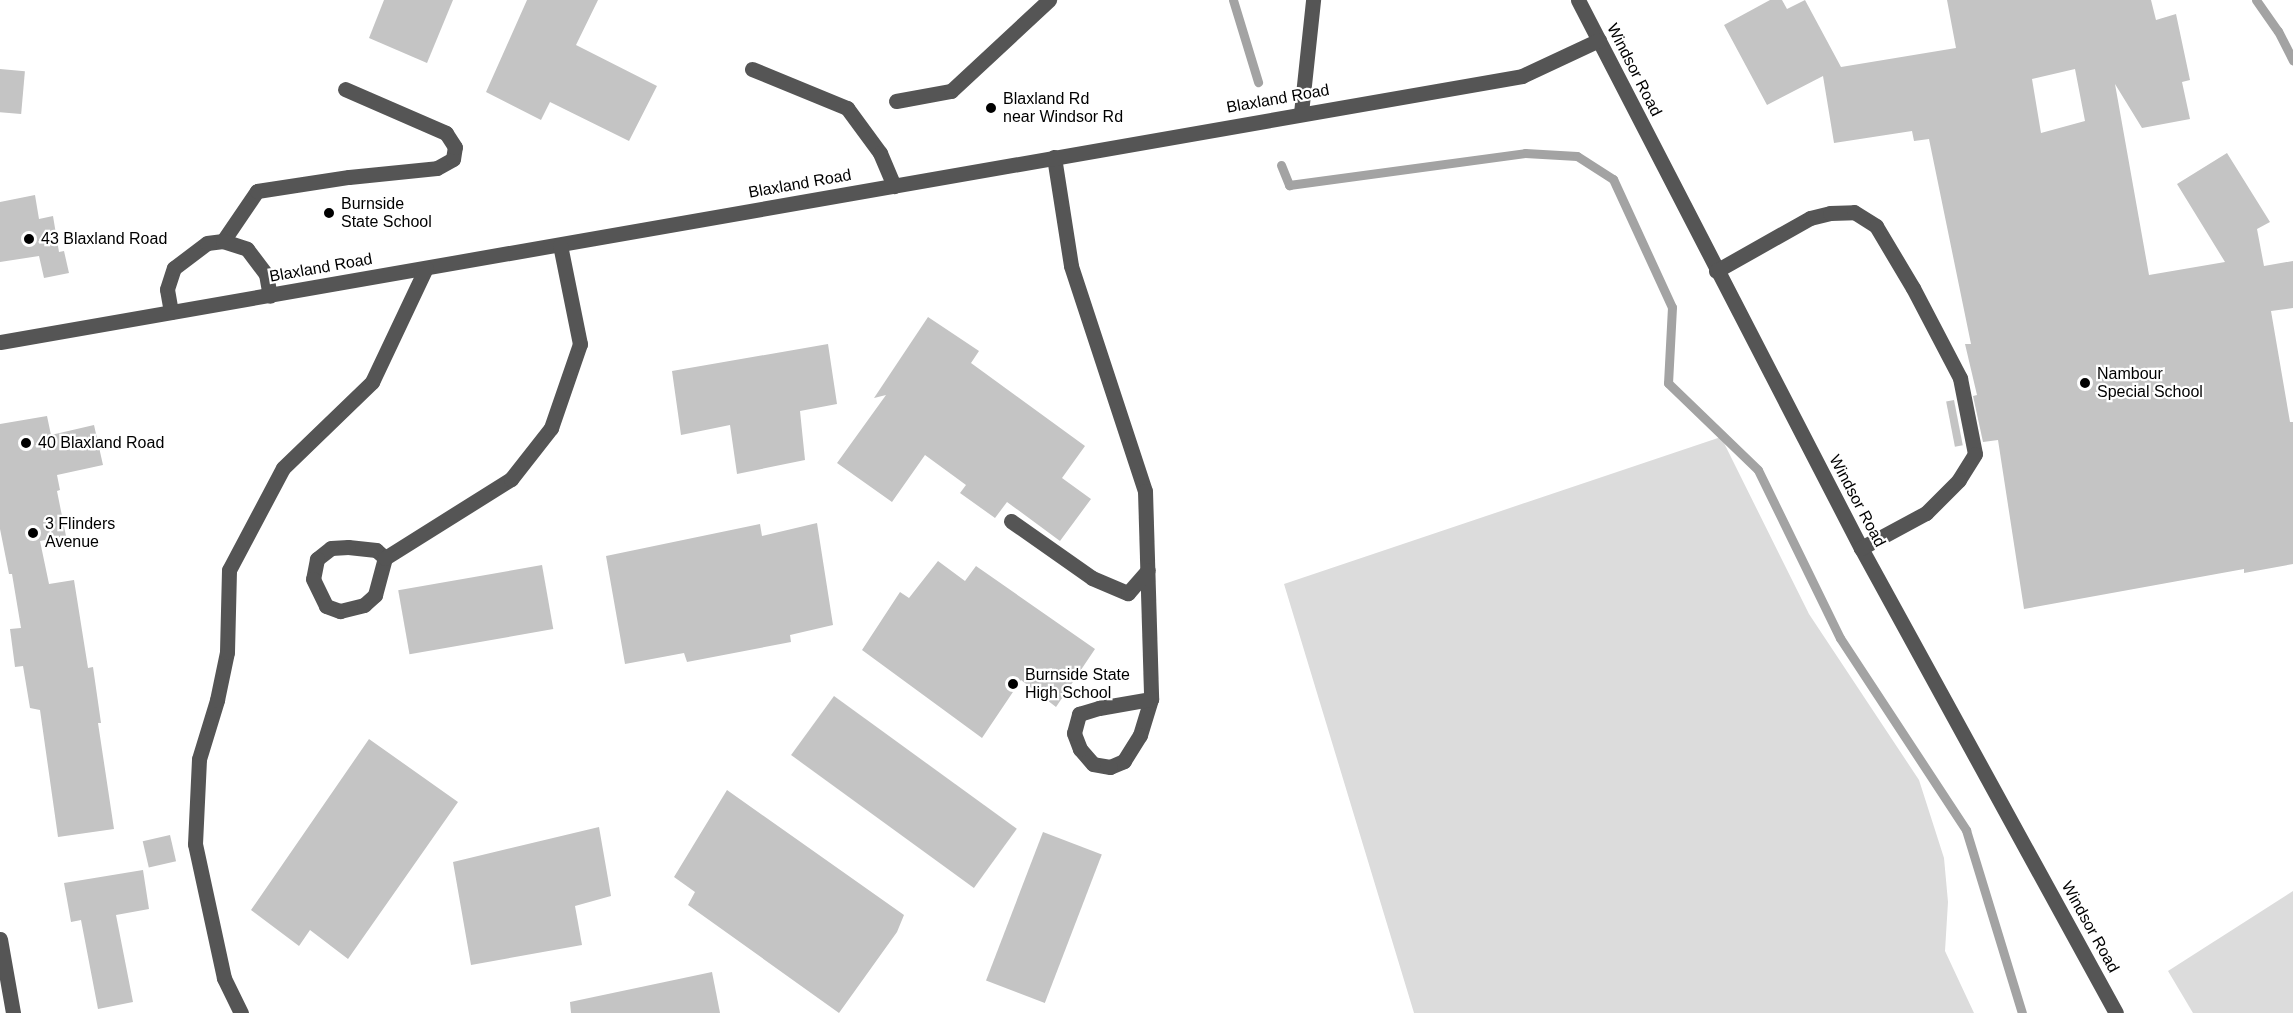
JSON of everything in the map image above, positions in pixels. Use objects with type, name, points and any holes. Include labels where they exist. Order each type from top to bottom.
[{"type":"street","points":[[896,101],[951,92],[1049,0]]},
{"type":"street","points":[[1301,113],[1313,0]]},
{"type":"street","name":"Windsor Road","points":[[1578,0],[1716,271],[1862,548],[2116,1013]]},
{"type":"street","name":"Blaxland Road","points":[[0,342],[1522,75],[1599,40]]},
{"type":"street","points":[[752,69],[847,108],[880,153],[894,186]]},
{"type":"street","points":[[224,241],[257,191],[349,177],[437,168],[453,159],[455,147],[446,133],[345,89]]},
{"type":"street","points":[[1054,157],[1071,266],[1145,491],[1151,699],[1140,735],[1124,761],[1110,767],[1093,764],[1080,749],[1074,733],[1079,714],[1151,699]]},
{"type":"street","points":[[1716,271],[1810,218],[1830,213],[1854,212],[1876,226],[1913,288],[1960,378],[1975,454],[1959,480],[1926,513],[1862,548]]},
{"type":"street","points":[[171,312],[167,289],[174,268],[207,243],[224,241],[248,249],[266,274],[270,296]]},
{"type":"street","points":[[385,558],[376,550],[348,547],[332,548],[317,559],[313,579],[326,606],[340,611],[364,605],[375,595],[385,558],[511,479],[551,428],[580,344],[560,245]]},
{"type":"street","points":[[241,1013],[224,978],[195,844],[199,759],[217,700],[226,652],[229,570],[283,468],[372,382],[426,268]]},
{"type":"street","points":[[1011,521],[1092,578],[1128,593],[1148,570]]},
{"type":"street","points":[[0,939],[13,1013]]},
{"type":"shaded area","points":[[1721,437],[1809,614],[1919,780],[1944,858],[1948,902],[1945,951],[1974,1013],[1414,1013],[1284,584]]},
{"type":"shaded area","points":[[2293,891],[2293,1013],[2193,1013],[2168,971]]},
{"type":"building","points":[[384,0],[453,0],[427,63],[369,38]]},
{"type":"building","points":[[527,0],[598,0],[576,45],[657,86],[629,141],[550,102],[541,120],[486,92]]},
{"type":"building","points":[[1770,0],[1782,0],[1787,9],[1805,0],[1841,67],[1956,48],[1947,0],[2151,0],[2156,20],[2176,14],[2190,80],[2182,82],[2190,119],[2142,128],[2115,84],[2149,275],[2225,262],[2177,184],[2227,153],[2270,222],[2257,229],[2264,266],[2293,261],[2293,308],[2271,311],[2290,422],[2293,422],[2293,564],[2244,573],[2244,569],[2024,609],[1998,440],[1983,442],[1973,396],[1977,395],[1965,344],[1971,344],[1929,139],[1914,141],[1912,131],[1834,143],[1823,76],[1767,105],[1724,25]],"holes":[[[2075,69],[2085,121],[2041,133],[2032,79]]]},
{"type":"building","points":[[0,69],[25,71],[21,114],[0,112]]},
{"type":"building","points":[[35,195],[39,219],[53,216],[59,252],[64,251],[69,273],[44,278],[39,256],[0,262],[0,202]]},
{"type":"building","points":[[928,317],[979,351],[971,363],[1085,446],[1062,478],[1091,499],[1060,541],[1007,502],[995,518],[960,493],[966,485],[925,455],[892,502],[837,463],[886,395],[874,398]]},
{"type":"building","points":[[828,344],[837,404],[800,411],[805,460],[737,474],[730,425],[681,435],[672,371]]},
{"type":"building","points":[[1954,400],[1963,445],[1955,447],[1946,402]]},
{"type":"building","points":[[47,416],[51,435],[94,425],[103,465],[57,475],[60,490],[57,491],[66,536],[40,541],[49,584],[74,580],[88,668],[93,667],[101,723],[98,723],[114,829],[58,837],[40,710],[30,708],[23,666],[15,667],[10,629],[21,628],[12,574],[9,574],[0,529],[0,424]]},
{"type":"building","points":[[817,523],[833,625],[790,635],[791,642],[687,662],[684,653],[625,664],[606,556],[760,524],[762,536]]},
{"type":"building","points":[[938,561],[965,581],[976,566],[1095,649],[1056,707],[1021,680],[982,738],[862,650],[900,592],[909,598]]},
{"type":"building","points":[[542,565],[553,629],[410,654],[398,590]]},
{"type":"building","points":[[834,696],[1017,829],[974,888],[791,755]]},
{"type":"building","points":[[369,739],[458,802],[348,959],[310,930],[299,946],[251,910]]},
{"type":"building","points":[[727,790],[904,915],[897,932],[839,1013],[688,905],[695,892],[674,877]]},
{"type":"building","points":[[599,827],[611,896],[575,906],[582,945],[471,965],[453,862]]},
{"type":"building","points":[[1043,832],[1102,855],[1045,1003],[986,980]]},
{"type":"building","points":[[170,835],[176,861],[149,868],[143,841]]},
{"type":"building","points":[[143,870],[149,909],[116,915],[133,1002],[98,1009],[81,920],[71,922],[64,883]]},
{"type":"building","points":[[712,972],[720,1013],[571,1013],[570,1002]]},
{"type":"waterway","points":[[1233,0],[1258,82]]},
{"type":"waterway","points":[[2256,0],[2278,31],[2293,60]]},
{"type":"waterway","points":[[1281,165],[1289,185],[1525,153],[1577,156],[1613,179],[1672,307],[1668,383],[1758,470],[1840,638],[1966,830],[2022,1013]]},
{"type":"place","name":"Blaxland Rd near Windsor Rd","points":[[991,108]]},
{"type":"place","name":"Burnside State School","points":[[329,213]]},
{"type":"place","name":"43 Blaxland Road","points":[[29,239]]},
{"type":"place","name":"Nambour Special School","points":[[2085,383]]},
{"type":"place","name":"40 Blaxland Road","points":[[26,443]]},
{"type":"place","name":"3 Flinders Avenue","points":[[33,533]]},
{"type":"place","name":"Burnside State High School","points":[[1013,684]]}]
